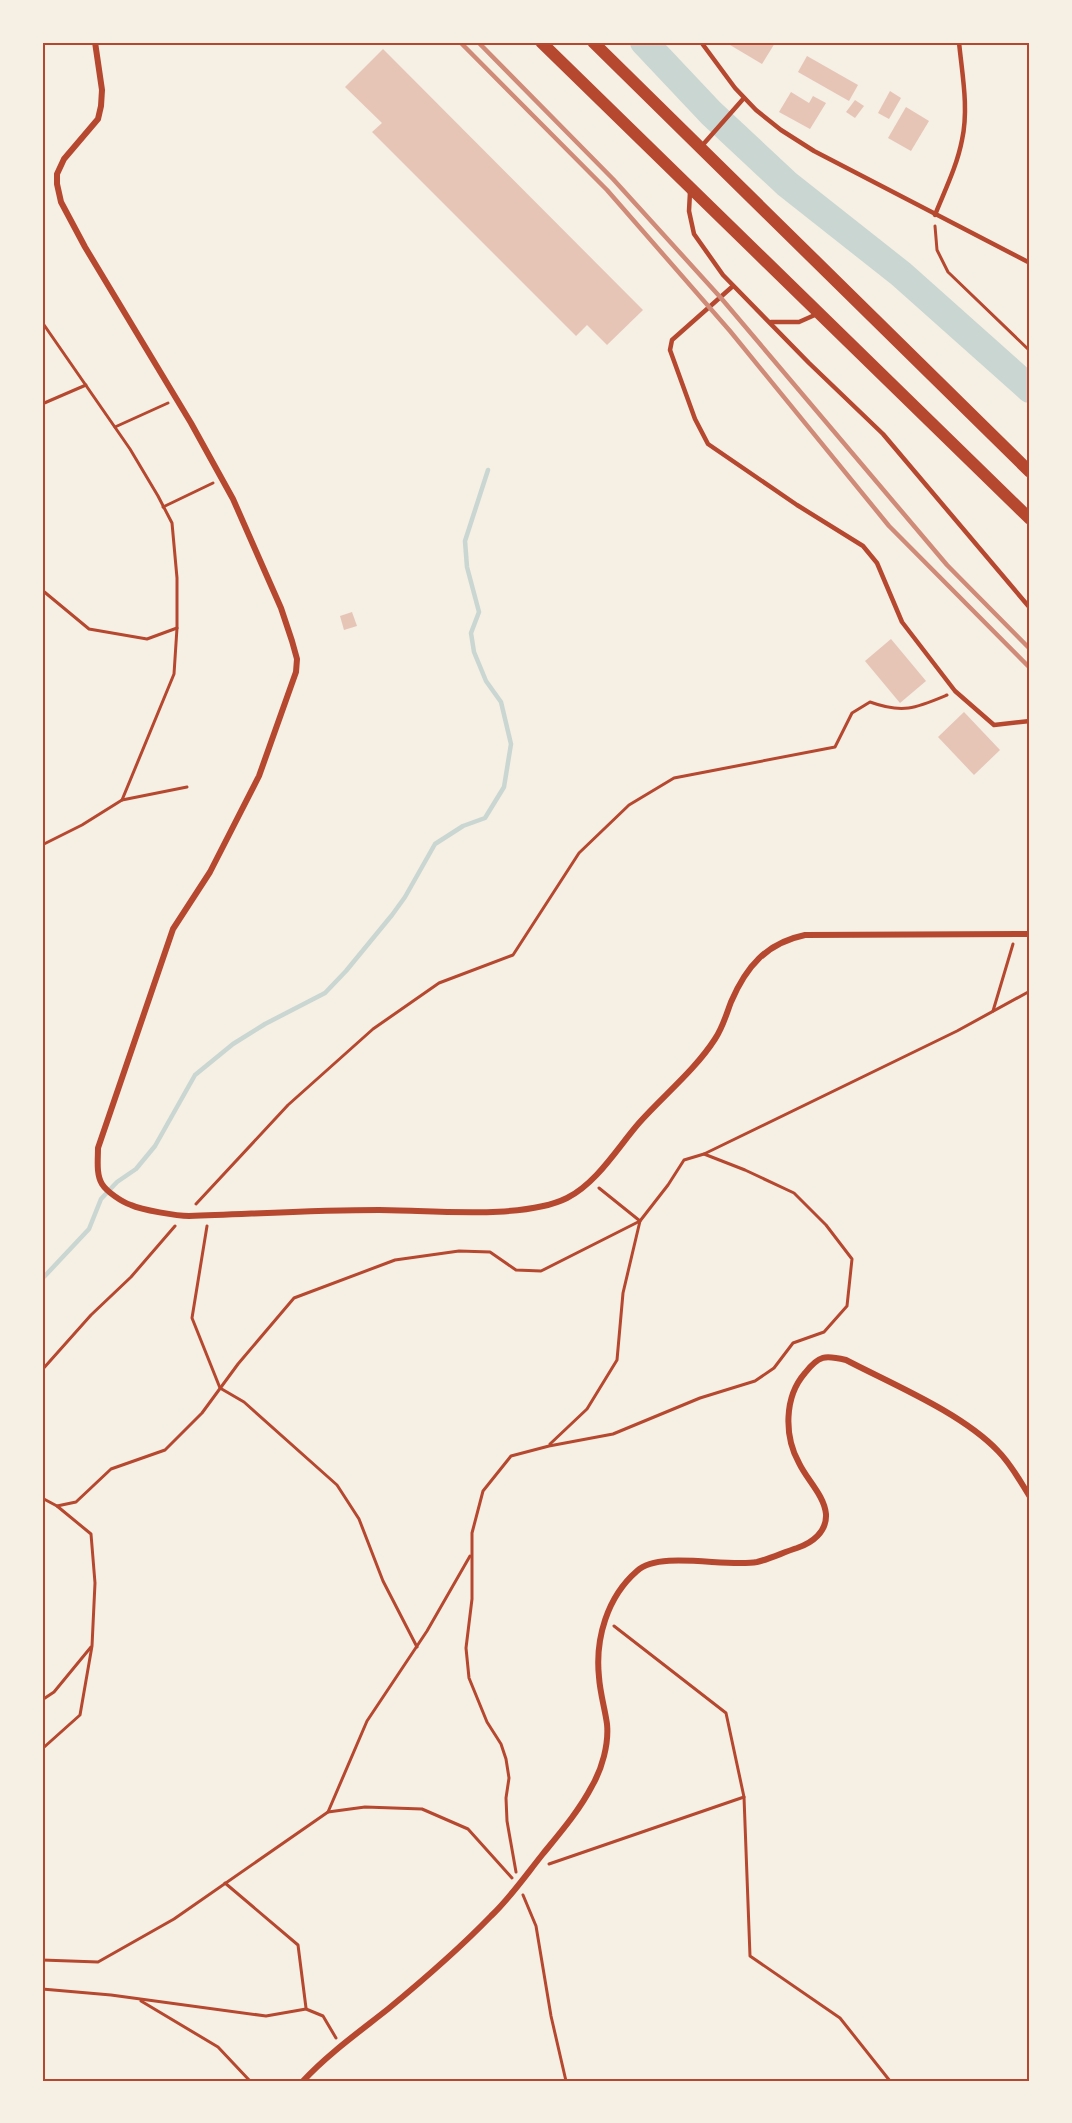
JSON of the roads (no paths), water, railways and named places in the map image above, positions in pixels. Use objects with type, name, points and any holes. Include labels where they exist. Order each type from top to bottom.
[{"type":"main road","points":[[541,42],[1030,519]]},
{"type":"main road","points":[[593,42],[703,145],[1030,472]]},
{"type":"street","points":[[95,42],[102,90],[101,106],[98,119],[60,166],[57,184],[61,202],[85,247],[222,479],[281,608],[294,650],[296,672],[259,776],[210,872],[173,929],[98,1148],[98,1169],[102,1183],[111,1193],[130,1205],[185,1216],[377,1210],[517,1210],[545,1205],[568,1197],[591,1180],[706,1051],[722,1027],[741,981],[757,960],[771,947],[804,935],[1030,934]]},
{"type":"street","points":[[303,2081],[493,1915],[581,1805],[597,1778],[607,1732],[598,1670],[600,1639],[612,1601],[639,1569],[659,1562],[756,1562],[806,1545],[817,1537],[825,1524],[824,1505],[798,1462],[788,1425],[793,1392],[810,1366],[822,1357],[830,1356],[846,1360],[948,1414],[997,1450],[1012,1468],[1030,1497]]},
{"type":"lane","points":[[701,42],[744,98],[781,130],[814,151],[1030,263]]},
{"type":"lane","points":[[935,214],[955,165],[963,138],[964,90],[959,42]]},
{"type":"lane","points":[[703,145],[744,98]]},
{"type":"lane","points":[[690,187],[689,211],[694,234],[733,286],[883,434],[1030,608]]},
{"type":"lane","points":[[733,286],[672,340],[670,350],[695,419],[708,444],[797,505],[863,546],[877,563],[902,622],[956,692],[994,725],[1030,721]]},
{"type":"lane","points":[[771,322],[799,322],[819,313]]},
{"type":"waterway","points":[[644,42],[711,113],[787,184],[901,274],[1030,389]]},
{"type":"waterway","points":[[42,1279],[89,1229],[101,1199],[117,1182],[136,1169],[155,1146],[195,1075],[233,1044],[265,1024],[325,993],[392,915],[435,844],[463,826],[485,818],[504,787],[511,744],[501,702],[486,681],[474,652],[471,633],[479,612],[467,567],[465,541],[488,470]]},
{"type":"railway","points":[[460,42],[607,190],[730,331],[889,526],[1030,668]]},
{"type":"railway","points":[[478,42],[613,179],[721,298],[947,565],[1030,649]]}]
